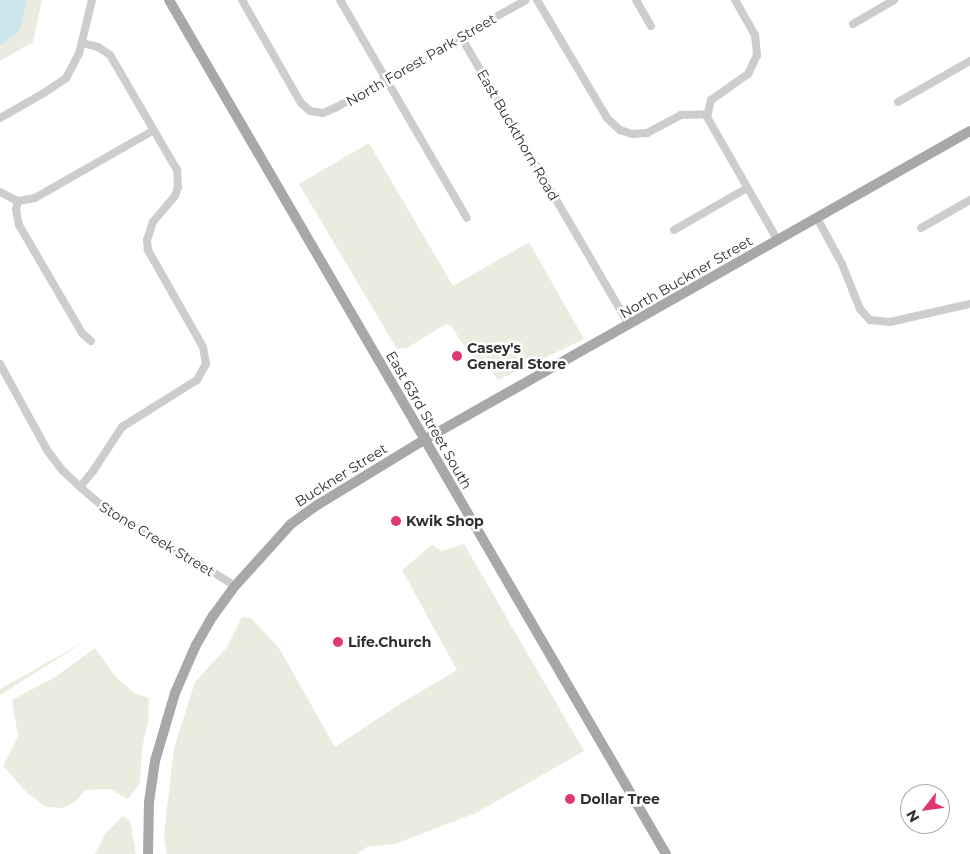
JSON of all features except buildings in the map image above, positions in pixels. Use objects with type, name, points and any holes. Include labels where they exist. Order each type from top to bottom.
[{"type":"main road","name":"East 63rd Street South","points":[[169,0],[420,442],[666,854]]},
{"type":"main road","name":"North Buckner Street","points":[[420,442],[970,131]]},
{"type":"main road","name":"Buckner Street","points":[[148,854],[149,802],[155,761],[165,722],[175,692],[196,645],[234,586],[262,554],[300,517],[420,442]]},
{"type":"street","points":[[0,118],[66,78],[74,66],[82,43],[92,0]]},
{"type":"street","name":"North Forest Park Street","points":[[242,0],[301,103],[314,112],[328,112],[526,0]]},
{"type":"street","points":[[340,0],[467,218]]},
{"type":"street","points":[[537,0],[607,118],[620,130],[639,134],[651,131],[681,115],[706,114]]},
{"type":"street","points":[[636,0],[650,26]]},
{"type":"street","points":[[734,0],[755,34],[756,55],[748,74],[715,96],[706,114],[708,122],[778,241]]},
{"type":"street","points":[[853,24],[894,0]]},
{"type":"street","name":"East Buckthorn Road","points":[[461,37],[629,325]]},
{"type":"street","points":[[80,487],[93,472],[122,427],[197,380],[206,364],[203,347],[148,250],[149,230],[153,222],[175,196],[178,177],[174,164],[110,55],[98,46],[82,43]]},
{"type":"street","points":[[898,102],[970,61]]},
{"type":"street","points":[[0,192],[18,200],[35,198],[154,130]]},
{"type":"street","points":[[674,230],[747,188]]},
{"type":"street","points":[[18,200],[16,210],[19,225],[82,333],[92,341]]},
{"type":"street","points":[[921,228],[970,200]]},
{"type":"street","points":[[817,218],[842,264],[860,309],[867,318],[875,322],[890,322],[970,304]]},
{"type":"street","name":"Stone Creek Street","points":[[0,364],[47,450],[63,471],[113,515],[188,556],[234,586]]},
{"type":"shaded area","points":[[0,0],[42,0],[33,42],[0,61]]},
{"type":"shaded area","points":[[369,143],[453,286],[529,242],[584,339],[498,380],[486,364],[479,368],[451,326],[446,324],[407,348],[397,349],[299,184]]},
{"type":"shaded area","points":[[464,544],[584,751],[476,813],[395,844],[367,847],[357,854],[167,854],[164,835],[174,748],[195,682],[227,647],[242,617],[251,618],[279,648],[335,747],[403,702],[457,670],[402,570],[432,545],[442,551]]},
{"type":"shaded area","points":[[89,639],[0,695],[0,689]]},
{"type":"shaded area","points":[[95,648],[115,676],[134,693],[149,698],[148,723],[142,748],[140,783],[128,799],[110,789],[85,790],[76,801],[63,808],[46,807],[26,792],[3,766],[18,736],[12,700],[55,677]]},
{"type":"shaded area","points":[[123,816],[130,821],[136,854],[95,854],[105,834]]},
{"type":"water","points":[[0,0],[27,0],[20,30],[0,46]]},
{"type":"place","name":"Casey's General Store","points":[[457,356]]},
{"type":"place","name":"Kwik Shop","points":[[396,521]]},
{"type":"place","name":"Life.Church","points":[[338,642]]},
{"type":"place","name":"Dollar Tree","points":[[570,799]]}]
